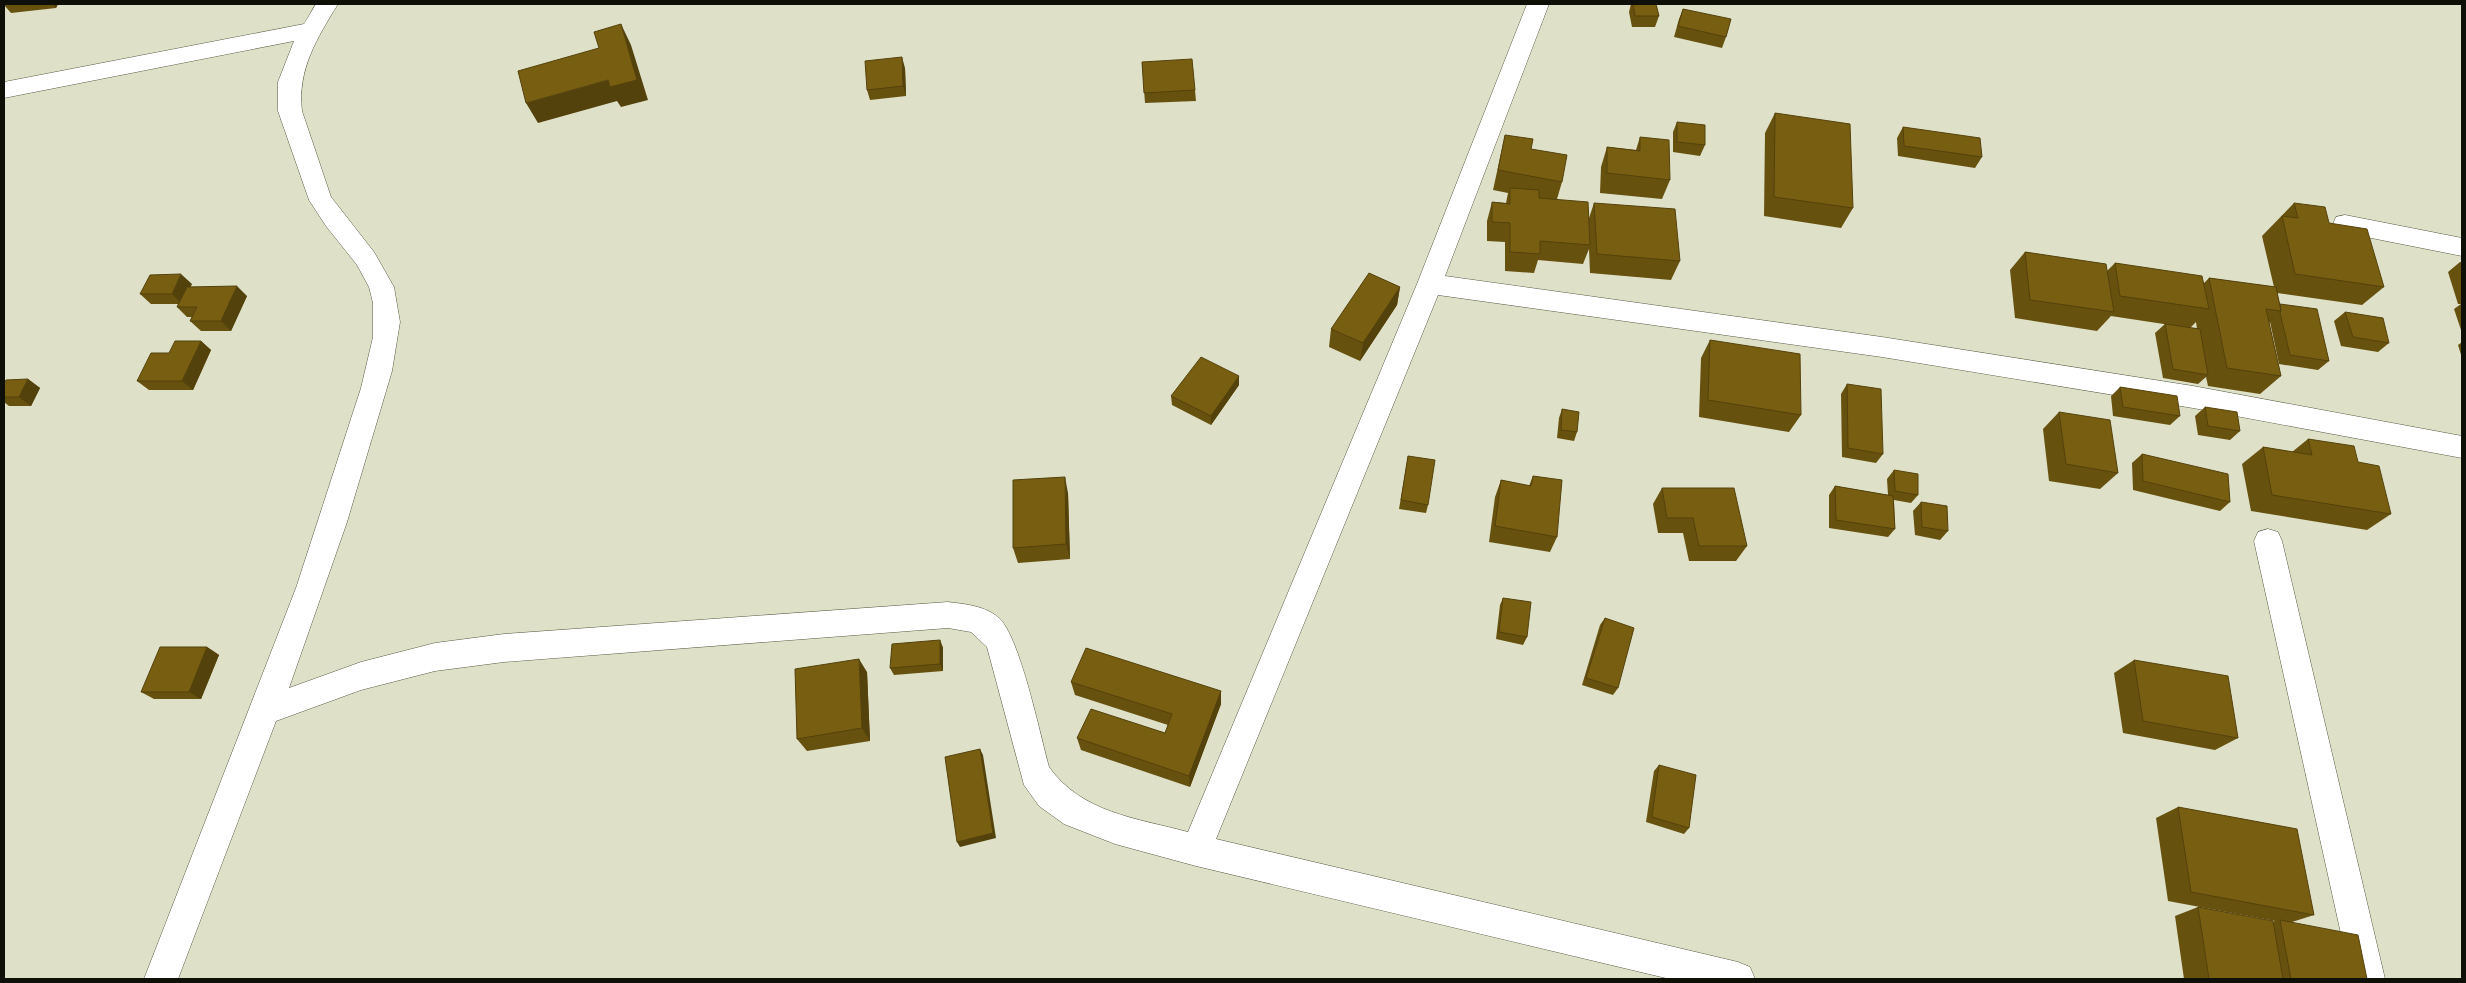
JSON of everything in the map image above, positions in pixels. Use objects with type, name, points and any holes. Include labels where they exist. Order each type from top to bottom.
[{"type":"street","points":[[161,979],[266,711],[329,540],[380,363],[387,324],[384,294],[370,261],[322,203],[290,109],[290,87],[296,62],[310,30],[327,4]]},
{"type":"street","points":[[1196,850],[1430,284],[1538,4]]},
{"type":"street","points":[[4,90],[310,30]]},
{"type":"street","points":[[2345,224],[2462,247]]},
{"type":"street","points":[[1430,284],[1892,348],[2194,397],[2462,447]]},
{"type":"street","points":[[2268,541],[2368,979]]},
{"type":"street","points":[[266,711],[361,676],[435,657],[504,648],[948,615],[976,618],[991,627],[1000,642],[1035,774],[1050,795],[1083,816],[1114,828],[1196,850],[1738,979]]},
{"type":"building","points":[[1633,4],[1656,4],[1659,16],[1635,16]]},
{"type":"building","points":[[1683,9],[1731,19],[1726,37],[1678,26]]},
{"type":"building","points":[[621,24],[637,80],[610,87],[608,80],[526,103],[518,71],[599,48],[594,32]]},
{"type":"building","points":[[902,57],[903,86],[867,90],[865,61]]},
{"type":"building","points":[[1192,59],[1195,90],[1144,93],[1142,62]]},
{"type":"building","points":[[1775,113],[1850,124],[1853,208],[1774,197]]},
{"type":"building","points":[[1677,122],[1705,125],[1705,145],[1677,142]]},
{"type":"building","points":[[1903,127],[1980,138],[1982,157],[1904,146]]},
{"type":"building","points":[[1505,135],[1533,139],[1531,149],[1567,155],[1562,182],[1498,170]]},
{"type":"building","points":[[1640,137],[1669,140],[1670,180],[1607,173],[1607,147],[1640,151]]},
{"type":"building","points":[[1510,188],[1539,190],[1539,198],[1588,202],[1590,245],[1540,241],[1540,254],[1510,252],[1510,223],[1492,222],[1492,202],[1510,204]]},
{"type":"building","points":[[1594,203],[1675,209],[1680,261],[1597,254]]},
{"type":"building","points":[[2294,203],[2325,207],[2329,223],[2367,229],[2384,287],[2295,274],[2282,216],[2298,218]]},
{"type":"building","points":[[2025,252],[2106,264],[2114,312],[2030,300]]},
{"type":"building","points":[[2115,263],[2202,276],[2209,309],[2120,296]]},
{"type":"building","points":[[1369,273],[1400,287],[1363,343],[1331,329]]},
{"type":"building","points":[[181,274],[172,294],[140,294],[150,275]]},
{"type":"building","points":[[2209,278],[2276,287],[2281,311],[2266,309],[2281,376],[2227,368]]},
{"type":"building","points":[[237,286],[221,321],[190,321],[197,307],[177,307],[187,287]]},
{"type":"building","points":[[2280,304],[2317,309],[2329,361],[2290,355],[2280,313]]},
{"type":"building","points":[[2345,312],[2383,318],[2389,343],[2353,337]]},
{"type":"building","points":[[2165,324],[2200,329],[2208,375],[2173,369]]},
{"type":"building","points":[[1710,340],[1800,354],[1801,415],[1708,400]]},
{"type":"building","points":[[175,341],[201,341],[182,381],[137,381],[151,353],[169,353]]},
{"type":"building","points":[[1201,357],[1239,376],[1211,416],[1171,396]]},
{"type":"building","points":[[28,379],[19,397],[4,397],[4,383],[6,380]]},
{"type":"building","points":[[1847,384],[1881,389],[1883,454],[1848,448]]},
{"type":"building","points":[[2120,387],[2177,396],[2180,416],[2123,407]]},
{"type":"building","points":[[2205,407],[2237,412],[2240,431],[2208,426]]},
{"type":"building","points":[[1562,409],[1579,412],[1577,432],[1561,430]]},
{"type":"building","points":[[2059,412],[2110,420],[2118,473],[2066,464]]},
{"type":"building","points":[[2308,439],[2354,446],[2358,462],[2379,466],[2391,514],[2272,495],[2263,447],[2312,455]]},
{"type":"building","points":[[2142,454],[2228,474],[2230,502],[2143,481]]},
{"type":"building","points":[[1408,456],[1435,460],[1428,505],[1401,500]]},
{"type":"building","points":[[1894,470],[1918,474],[1918,495],[1895,491]]},
{"type":"building","points":[[1533,476],[1562,480],[1557,537],[1495,526],[1501,480],[1531,486]]},
{"type":"building","points":[[1065,477],[1066,544],[1013,548],[1013,480]]},
{"type":"building","points":[[1835,486],[1893,496],[1895,529],[1836,520]]},
{"type":"building","points":[[1662,488],[1734,488],[1747,546],[1699,546],[1693,518],[1667,518]]},
{"type":"building","points":[[1921,502],[1947,506],[1948,531],[1922,527]]},
{"type":"building","points":[[1503,598],[1531,602],[1527,637],[1499,632]]},
{"type":"building","points":[[1605,618],[1634,628],[1618,688],[1586,678]]},
{"type":"building","points":[[940,640],[940,664],[890,668],[892,644]]},
{"type":"building","points":[[160,647],[207,647],[189,692],[141,692]]},
{"type":"building","points":[[1086,648],[1221,691],[1189,776],[1077,738],[1091,709],[1165,733],[1172,714],[1071,682]]},
{"type":"building","points":[[859,659],[862,728],[797,739],[795,669]]},
{"type":"building","points":[[2134,660],[2228,676],[2238,738],[2143,721]]},
{"type":"building","points":[[980,749],[993,833],[957,842],[945,757]]},
{"type":"building","points":[[1659,765],[1696,775],[1689,828],[1652,817]]},
{"type":"building","points":[[2178,807],[2297,829],[2314,915],[2191,892]]},
{"type":"building","points":[[2198,907],[2273,921],[2283,979],[2209,979]]},
{"type":"building","points":[[2280,920],[2358,935],[2367,979],[2291,979]]}]
